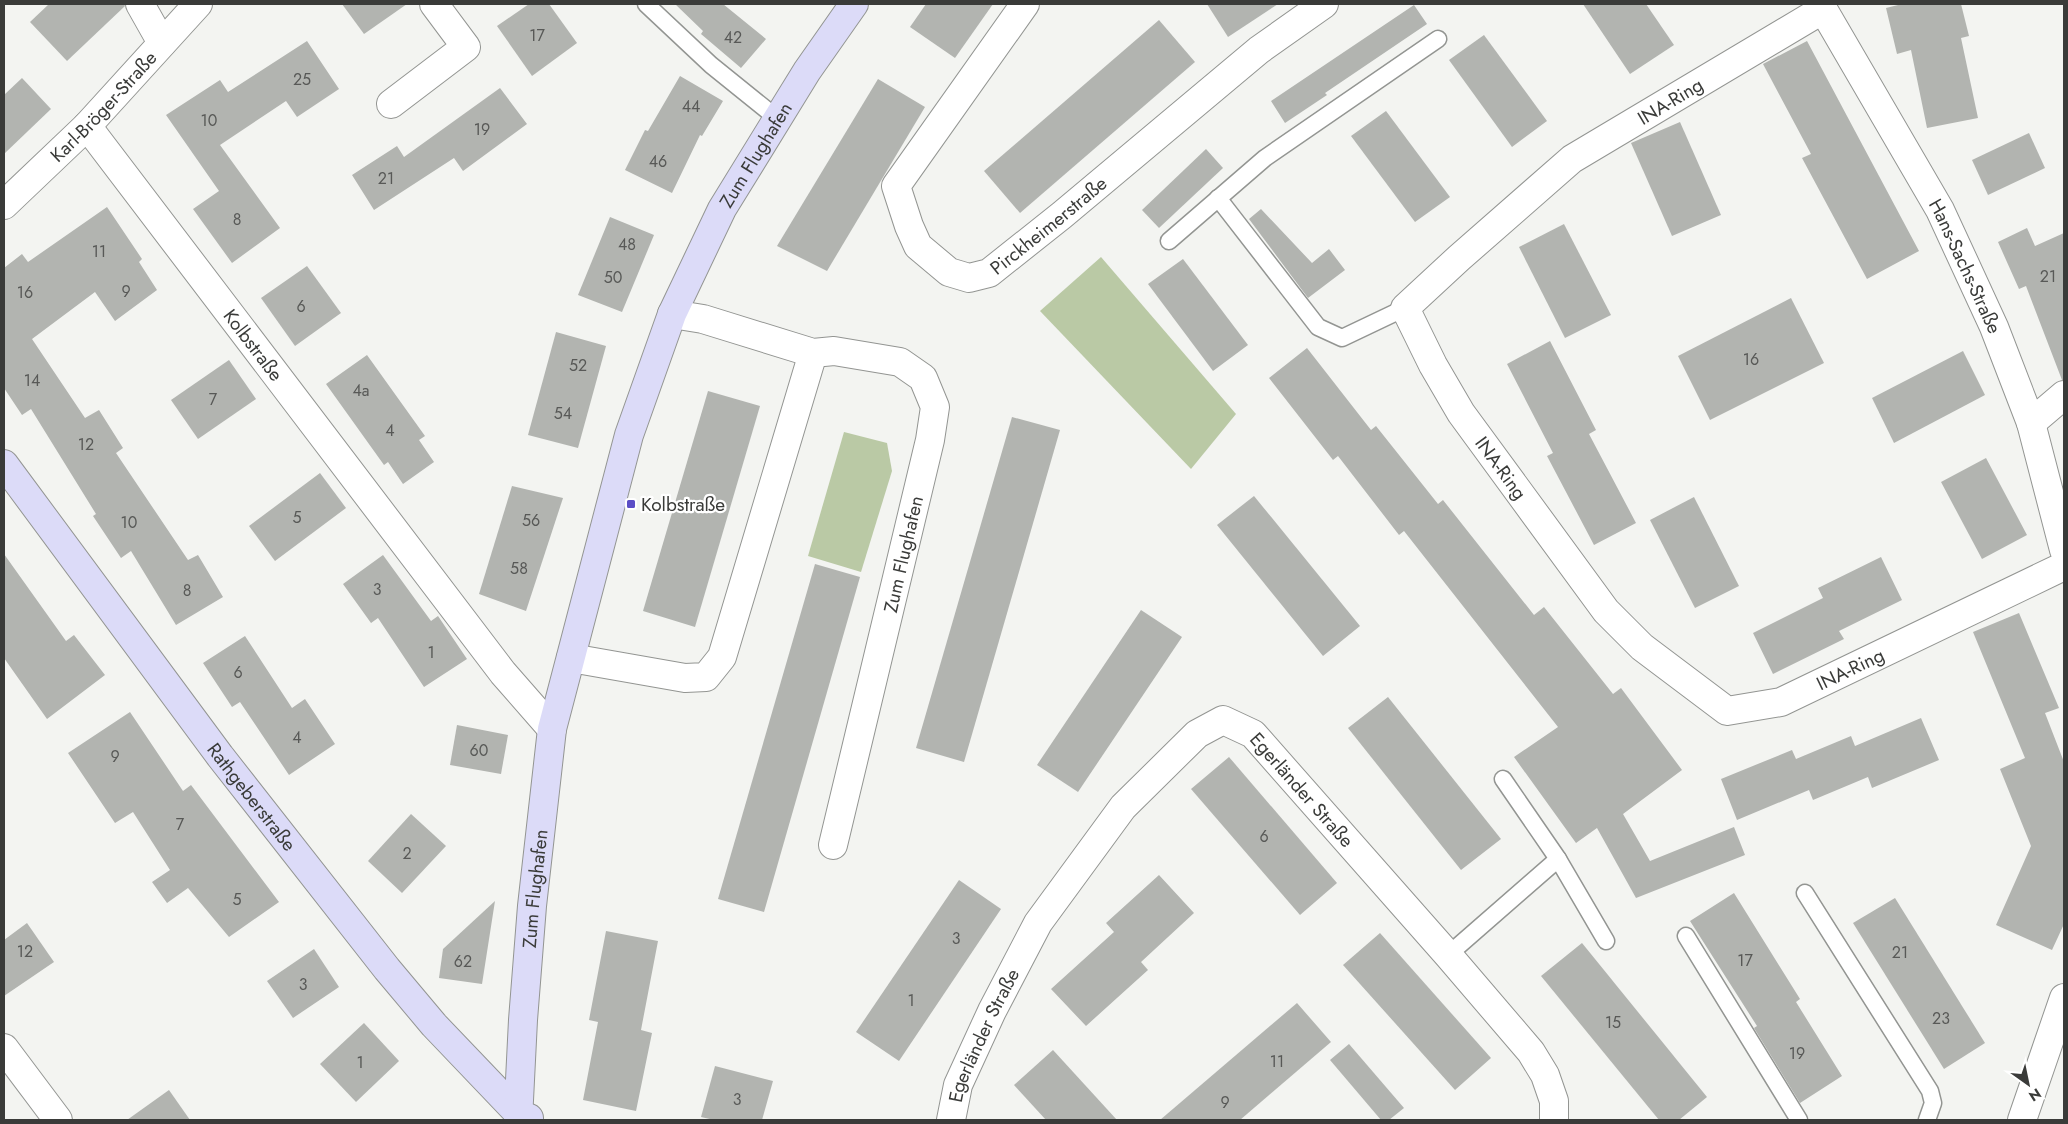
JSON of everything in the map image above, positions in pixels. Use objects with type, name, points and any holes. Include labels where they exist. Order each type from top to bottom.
[{"type":"street","points":[[140,4],[162,43]]},
{"type":"street","name":"Karl-Bröger-Straße","points":[[4,205],[87,126],[198,4]]},
{"type":"street","points":[[391,104],[466,47],[434,4]]},
{"type":"street","name":"Zum Flughafen","points":[[524,1118],[526,982],[552,729],[629,435],[672,314],[722,209],[807,71],[854,4]]},
{"type":"street","name":"Pirckheimerstraße","points":[[1025,4],[896,186],[909,226],[918,246],[949,272],[969,278],[989,273],[1062,215],[1259,50],[1324,4]]},
{"type":"street","name":"INA-Ring","points":[[1821,7],[1572,160],[1459,258],[1405,308],[1433,364],[1461,413],[1606,611],[1642,647],[1727,711],[1780,702],[2064,566]]},
{"type":"street","name":"Hans-Sachs-Straße","points":[[1821,7],[1940,210],[1994,328],[2031,423],[2064,550]]},
{"type":"street","name":"Kolbstraße","points":[[87,126],[480,643],[535,712],[552,729]]},
{"type":"street","name":"Zum Flughafen","points":[[672,314],[703,320],[813,354],[834,351],[900,362],[923,378],[935,407],[930,440],[833,845]]},
{"type":"street","points":[[571,658],[685,678],[706,676],[722,657],[813,354]]},
{"type":"street","points":[[2031,423],[2064,395]]},
{"type":"street","name":"Rathgeberstraße","points":[[4,464],[220,756],[381,961],[434,1025],[524,1118]]},
{"type":"street","name":"Egerländer Straße","points":[[951,1120],[958,1085],[992,1011],[1038,923],[1123,807],[1197,734],[1223,720],[1253,734],[1531,1052],[1545,1075],[1554,1101],[1554,1120]]},
{"type":"street","points":[[2022,1120],[2064,998]]},
{"type":"street","points":[[4,1048],[58,1120]]},
{"type":"lane","points":[[646,4],[711,66],[778,119]]},
{"type":"lane","points":[[1170,241],[1265,158],[1438,39]]},
{"type":"lane","points":[[1218,198],[1318,328],[1342,338],[1405,308]]},
{"type":"lane","points":[[1503,779],[1558,859],[1606,941]]},
{"type":"lane","points":[[1448,955],[1558,859]]},
{"type":"lane","points":[[1805,894],[1930,1090],[1933,1103],[1927,1120]]},
{"type":"lane","points":[[1686,936],[1799,1120]]},
{"type":"green space","points":[[1101,257],[1236,414],[1191,469],[1040,311]]},
{"type":"green space","points":[[844,432],[887,443],[892,471],[861,572],[808,556]]},
{"type":"building","points":[[49,4],[124,4],[125,6],[67,61],[30,22]]},
{"type":"building","points":[[342,4],[407,4],[364,34]]},
{"type":"building","points":[[529,4],[549,4],[577,43],[532,76],[497,26]]},
{"type":"building","points":[[675,4],[723,4],[766,39],[741,68],[701,34],[703,31]]},
{"type":"building","points":[[926,4],[993,4],[955,58],[910,27]]},
{"type":"building","points":[[1207,4],[1278,4],[1228,37]]},
{"type":"building","points":[[1583,4],[1646,4],[1674,45],[1630,74]]},
{"type":"building","points":[[1902,4],[1961,4],[1969,36],[1961,38],[1978,118],[1927,128],[1911,50],[1897,54],[1886,8]]},
{"type":"building","points":[[1414,5],[1427,24],[1325,93],[1327,95],[1285,123],[1271,101]]},
{"type":"building","points":[[1159,20],[1195,62],[1020,213],[984,171]]},
{"type":"building","points":[[1484,35],[1547,121],[1512,147],[1449,60]]},
{"type":"building","points":[[307,41],[339,89],[297,117],[286,101],[220,145],[280,228],[232,263],[193,209],[219,191],[166,115],[220,80],[228,92]]},
{"type":"building","points":[[1807,41],[1919,251],[1867,279],[1802,158],[1811,154],[1763,64]]},
{"type":"building","points":[[680,76],[723,101],[702,136],[700,135],[672,193],[625,170],[645,130],[648,131]]},
{"type":"building","points":[[22,78],[51,109],[4,154],[4,95]]},
{"type":"building","points":[[878,79],[925,107],[827,271],[777,246]]},
{"type":"building","points":[[500,88],[527,124],[463,171],[454,158],[374,210],[352,175],[397,146],[404,157]]},
{"type":"building","points":[[1386,111],[1450,197],[1415,222],[1351,136]]},
{"type":"building","points":[[1680,122],[1721,215],[1672,236],[1631,143]]},
{"type":"building","points":[[2029,133],[2045,168],[1988,195],[1972,160]]},
{"type":"building","points":[[1206,149],[1223,168],[1159,228],[1142,210]]},
{"type":"building","points":[[107,207],[142,259],[139,262],[157,290],[115,321],[95,292],[32,339],[85,418],[99,410],[123,448],[116,453],[188,560],[198,555],[223,597],[176,625],[131,551],[121,558],[93,516],[96,514],[31,409],[22,415],[4,388],[4,268],[22,254],[28,262]]},
{"type":"building","points":[[1261,209],[1312,263],[1329,249],[1345,270],[1308,298],[1249,219]]},
{"type":"building","points":[[610,217],[654,235],[622,312],[578,295]]},
{"type":"building","points":[[1564,224],[1611,315],[1565,338],[1519,247]]},
{"type":"building","points":[[2027,228],[2035,246],[2064,233],[2064,380],[2062,380],[2026,286],[2019,289],[1998,242]]},
{"type":"building","points":[[1183,259],[1248,345],[1213,371],[1148,284]]},
{"type":"building","points":[[307,266],[341,313],[295,346],[261,298]]},
{"type":"building","points":[[1791,298],[1824,363],[1710,420],[1678,356]]},
{"type":"building","points":[[556,332],[606,346],[578,448],[528,435]]},
{"type":"building","points":[[1550,341],[1596,430],[1589,434],[1636,523],[1594,545],[1547,456],[1553,453],[1507,364]]},
{"type":"building","points":[[1307,348],[1371,430],[1376,426],[1438,504],[1443,500],[1534,615],[1544,607],[1613,694],[1621,688],[1682,770],[1623,814],[1650,861],[1734,827],[1745,855],[1636,898],[1597,828],[1576,843],[1514,757],[1558,727],[1404,531],[1399,535],[1338,456],[1333,460],[1269,378]]},
{"type":"building","points":[[1963,351],[1985,395],[1894,443],[1872,398]]},
{"type":"building","points":[[367,355],[425,436],[419,440],[434,462],[403,484],[388,462],[384,465],[326,384]]},
{"type":"building","points":[[229,360],[256,399],[198,439],[171,400]]},
{"type":"building","points":[[708,391],[760,406],[695,627],[643,611]]},
{"type":"building","points":[[1012,417],[1060,430],[964,762],[916,748]]},
{"type":"building","points":[[1986,458],[2027,535],[1982,559],[1941,482]]},
{"type":"building","points":[[320,473],[346,508],[275,561],[249,526]]},
{"type":"building","points":[[512,486],[563,498],[526,611],[479,594]]},
{"type":"building","points":[[1254,496],[1360,626],[1323,656],[1217,525]]},
{"type":"building","points":[[1694,497],[1739,586],[1695,608],[1650,520]]},
{"type":"building","points":[[4,554],[66,641],[74,635],[105,675],[47,719],[4,658]]},
{"type":"building","points":[[383,555],[431,621],[438,616],[467,659],[424,687],[378,618],[371,623],[343,584]]},
{"type":"building","points":[[1881,557],[1902,600],[1839,631],[1844,639],[1773,674],[1753,633],[1823,598],[1818,588]]},
{"type":"building","points":[[815,564],[860,577],[764,912],[718,899]]},
{"type":"building","points":[[1141,610],[1182,637],[1078,792],[1037,765]]},
{"type":"building","points":[[2019,613],[2059,708],[2045,713],[2064,762],[2064,924],[2052,950],[1996,925],[2031,846],[2000,769],[2025,758],[1973,632]]},
{"type":"building","points":[[245,636],[292,708],[305,699],[335,744],[289,775],[240,702],[232,707],[203,663]]},
{"type":"building","points":[[1388,697],[1501,839],[1461,870],[1348,728]]},
{"type":"building","points":[[130,712],[183,791],[191,785],[279,902],[229,937],[188,888],[167,903],[152,882],[170,870],[133,812],[115,823],[68,753]]},
{"type":"building","points":[[1921,718],[1939,760],[1872,788],[1868,777],[1813,800],[1809,790],[1737,820],[1721,779],[1792,750],[1796,759],[1851,736],[1855,746]]},
{"type":"building","points":[[457,725],[508,735],[501,774],[450,765]]},
{"type":"building","points":[[1229,757],[1337,883],[1300,915],[1191,789]]},
{"type":"building","points":[[411,814],[446,846],[402,893],[368,861]]},
{"type":"building","points":[[1159,875],[1194,913],[1141,962],[1148,970],[1086,1026],[1051,989],[1114,932],[1106,923]]},
{"type":"building","points":[[959,880],[1001,909],[899,1061],[856,1032]]},
{"type":"building","points":[[1734,893],[1800,999],[1796,1002],[1842,1076],[1800,1103],[1754,1028],[1757,1026],[1690,921]]},
{"type":"building","points":[[1895,898],[1985,1043],[1944,1069],[1853,923]]},
{"type":"building","points":[[495,901],[482,984],[439,978],[443,949]]},
{"type":"building","points":[[27,923],[54,962],[4,996],[4,940]]},
{"type":"building","points":[[606,931],[658,941],[641,1030],[652,1033],[636,1111],[583,1100],[598,1022],[589,1020]]},
{"type":"building","points":[[1380,933],[1491,1058],[1455,1090],[1343,965]]},
{"type":"building","points":[[1582,943],[1707,1097],[1679,1120],[1659,1120],[1541,976]]},
{"type":"building","points":[[314,949],[339,987],[293,1018],[267,981]]},
{"type":"building","points":[[1297,1003],[1331,1042],[1240,1120],[1160,1120]]},
{"type":"building","points":[[364,1023],[399,1061],[356,1102],[320,1064]]},
{"type":"building","points":[[1349,1044],[1404,1108],[1389,1120],[1381,1120],[1330,1060]]},
{"type":"building","points":[[1053,1050],[1117,1120],[1046,1120],[1014,1085]]},
{"type":"building","points":[[715,1066],[773,1081],[762,1120],[714,1120],[701,1117]]},
{"type":"building","points":[[169,1090],[190,1120],[127,1120]]},
{"type":"place","name":"Kolbstraße","points":[[631,504]]}]
